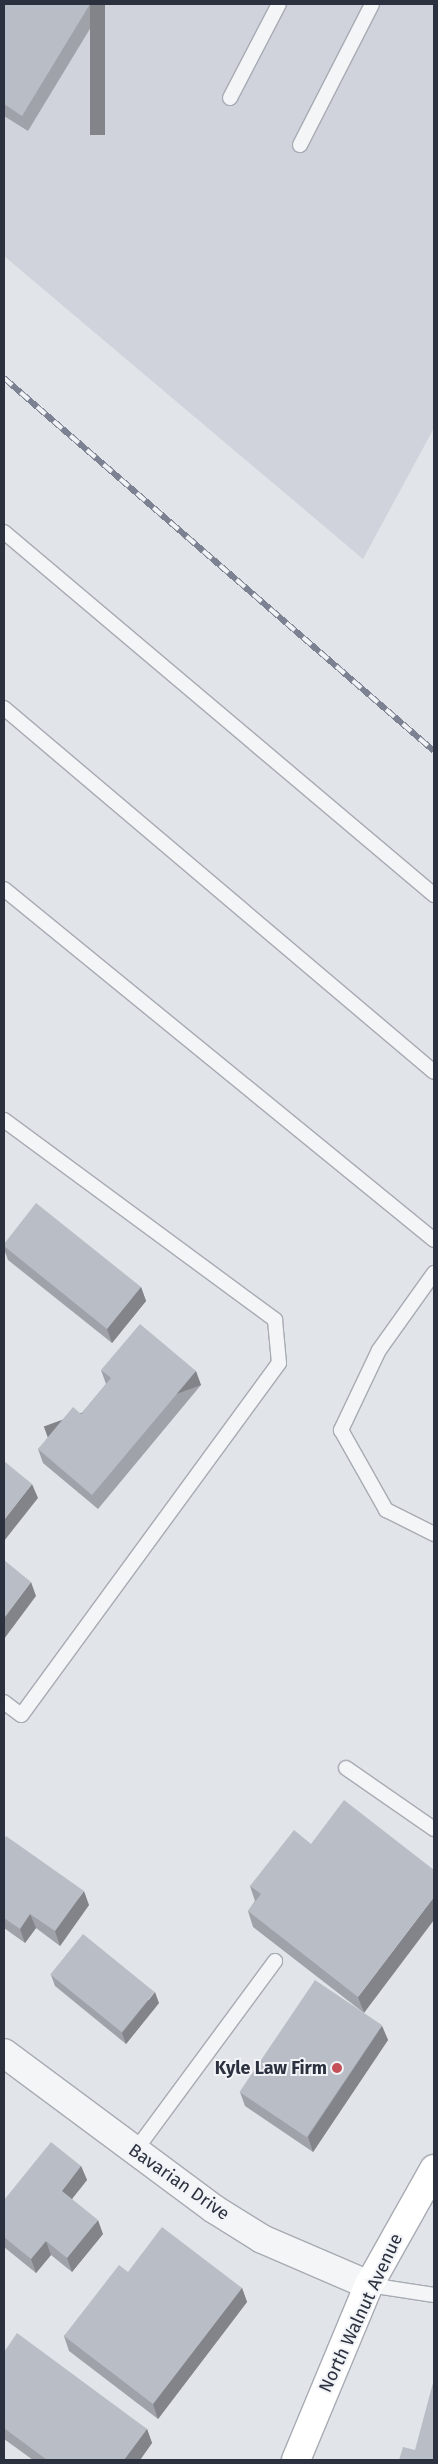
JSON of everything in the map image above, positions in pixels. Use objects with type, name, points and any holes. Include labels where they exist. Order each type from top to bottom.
[{"type":"main road","name":"North Walnut Avenue","points":[[296,2460],[370,2286],[434,2169]]},
{"type":"street","name":"Bavarian Drive","points":[[4,2053],[135,2152],[262,2239],[370,2286]]},
{"type":"lane","points":[[230,98],[279,4]]},
{"type":"lane","points":[[300,145],[372,4]]},
{"type":"lane","points":[[4,532],[434,894]]},
{"type":"lane","points":[[4,708],[434,1072]]},
{"type":"lane","points":[[4,889],[434,1240]]},
{"type":"lane","points":[[4,1120],[275,1320],[279,1363],[21,1715],[4,1702]]},
{"type":"lane","points":[[434,1273],[379,1350],[341,1430],[386,1510],[434,1534]]},
{"type":"lane","points":[[346,1768],[434,1829]]},
{"type":"lane","points":[[135,2152],[276,1962]]},
{"type":"lane","points":[[370,2286],[434,2294]]},
{"type":"shaded area","points":[[4,4],[434,4],[434,428],[363,559],[4,256]]},
{"type":"building","points":[[4,4],[90,4],[22,116],[4,104]]},
{"type":"building","points":[[36,1203],[141,1287],[107,1329],[4,1246]]},
{"type":"building","points":[[140,1324],[196,1371],[92,1495],[38,1449],[73,1407],[81,1414],[111,1378],[101,1370]]},
{"type":"building","points":[[4,1461],[32,1484],[4,1520]]},
{"type":"building","points":[[4,1560],[31,1582],[4,1618]]},
{"type":"building","points":[[344,1800],[434,1870],[434,1897],[358,1997],[248,1911],[261,1894],[250,1886],[294,1830],[311,1844]]},
{"type":"building","points":[[6,1836],[84,1891],[55,1931],[30,1914],[20,1929],[4,1918],[4,1839]]},
{"type":"building","points":[[83,1934],[154,1992],[122,2032],[50,1974]]},
{"type":"building","points":[[315,1980],[382,2025],[307,2137],[240,2092]]},
{"type":"building","points":[[51,2142],[81,2166],[62,2191],[98,2220],[67,2258],[46,2241],[31,2259],[4,2237],[4,2200]]},
{"type":"building","points":[[162,2227],[242,2288],[153,2404],[64,2336],[119,2265],[128,2272]]},
{"type":"building","points":[[17,2333],[147,2429],[124,2460],[47,2460],[4,2428],[4,2352]]},
{"type":"building","points":[[434,2379],[434,2460],[399,2460],[403,2447],[415,2450]]},
{"type":"railway","points":[[4,378],[434,751]]},
{"type":"place","name":"Kyle Law Firm","points":[[337,2068]]}]
